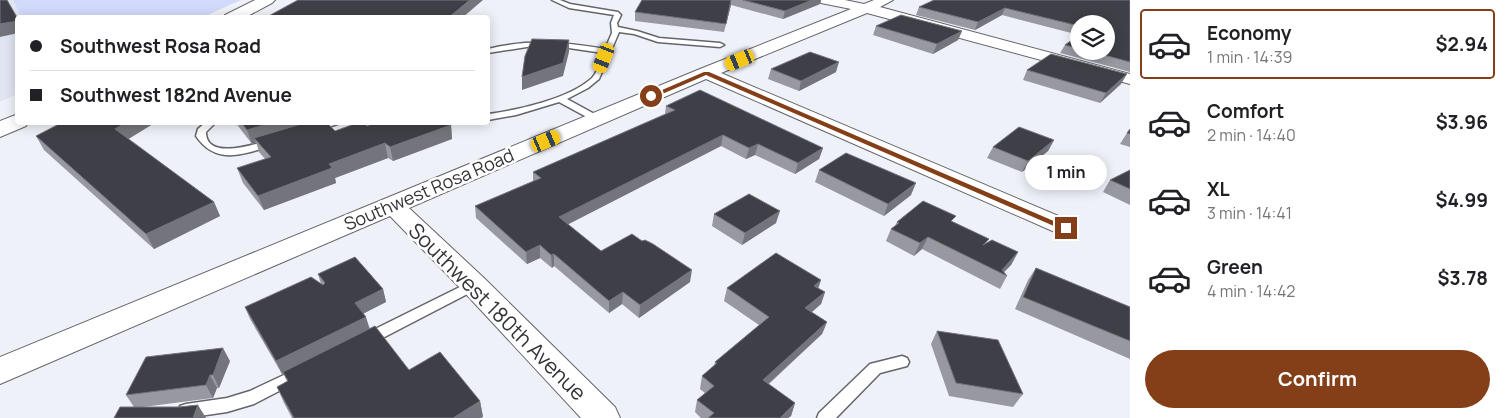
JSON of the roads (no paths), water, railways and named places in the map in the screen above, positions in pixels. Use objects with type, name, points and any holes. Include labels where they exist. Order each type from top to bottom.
[{"type":"main road","points":[[237,15],[267,0]]},
{"type":"main road","points":[[0,130],[15,122]]},
{"type":"street","points":[[826,0],[887,13],[1130,79]]},
{"type":"street","name":"Southwest Rosa Road","points":[[0,371],[706,73],[886,0]]},
{"type":"street","points":[[706,73],[1066,228]]},
{"type":"street","name":"Southwest 180th Avenue","points":[[392,205],[474,285],[603,418]]},
{"type":"lane","points":[[490,116],[515,113],[559,98],[594,80],[616,33],[614,24],[618,15],[616,12],[569,6],[555,0]]},
{"type":"lane","points":[[615,29],[636,32],[658,40],[720,45]]},
{"type":"lane","points":[[490,50],[532,42],[556,43],[607,52]]},
{"type":"lane","points":[[559,98],[597,119]]},
{"type":"lane","points":[[209,125],[202,131],[201,136],[207,145],[220,151],[246,150],[280,140]]},
{"type":"lane","points":[[308,130],[327,125]]},
{"type":"lane","points":[[356,345],[474,285]]},
{"type":"lane","points":[[825,418],[875,368],[902,362]]},
{"type":"lane","points":[[175,412],[228,405],[254,397],[314,367]]}]
